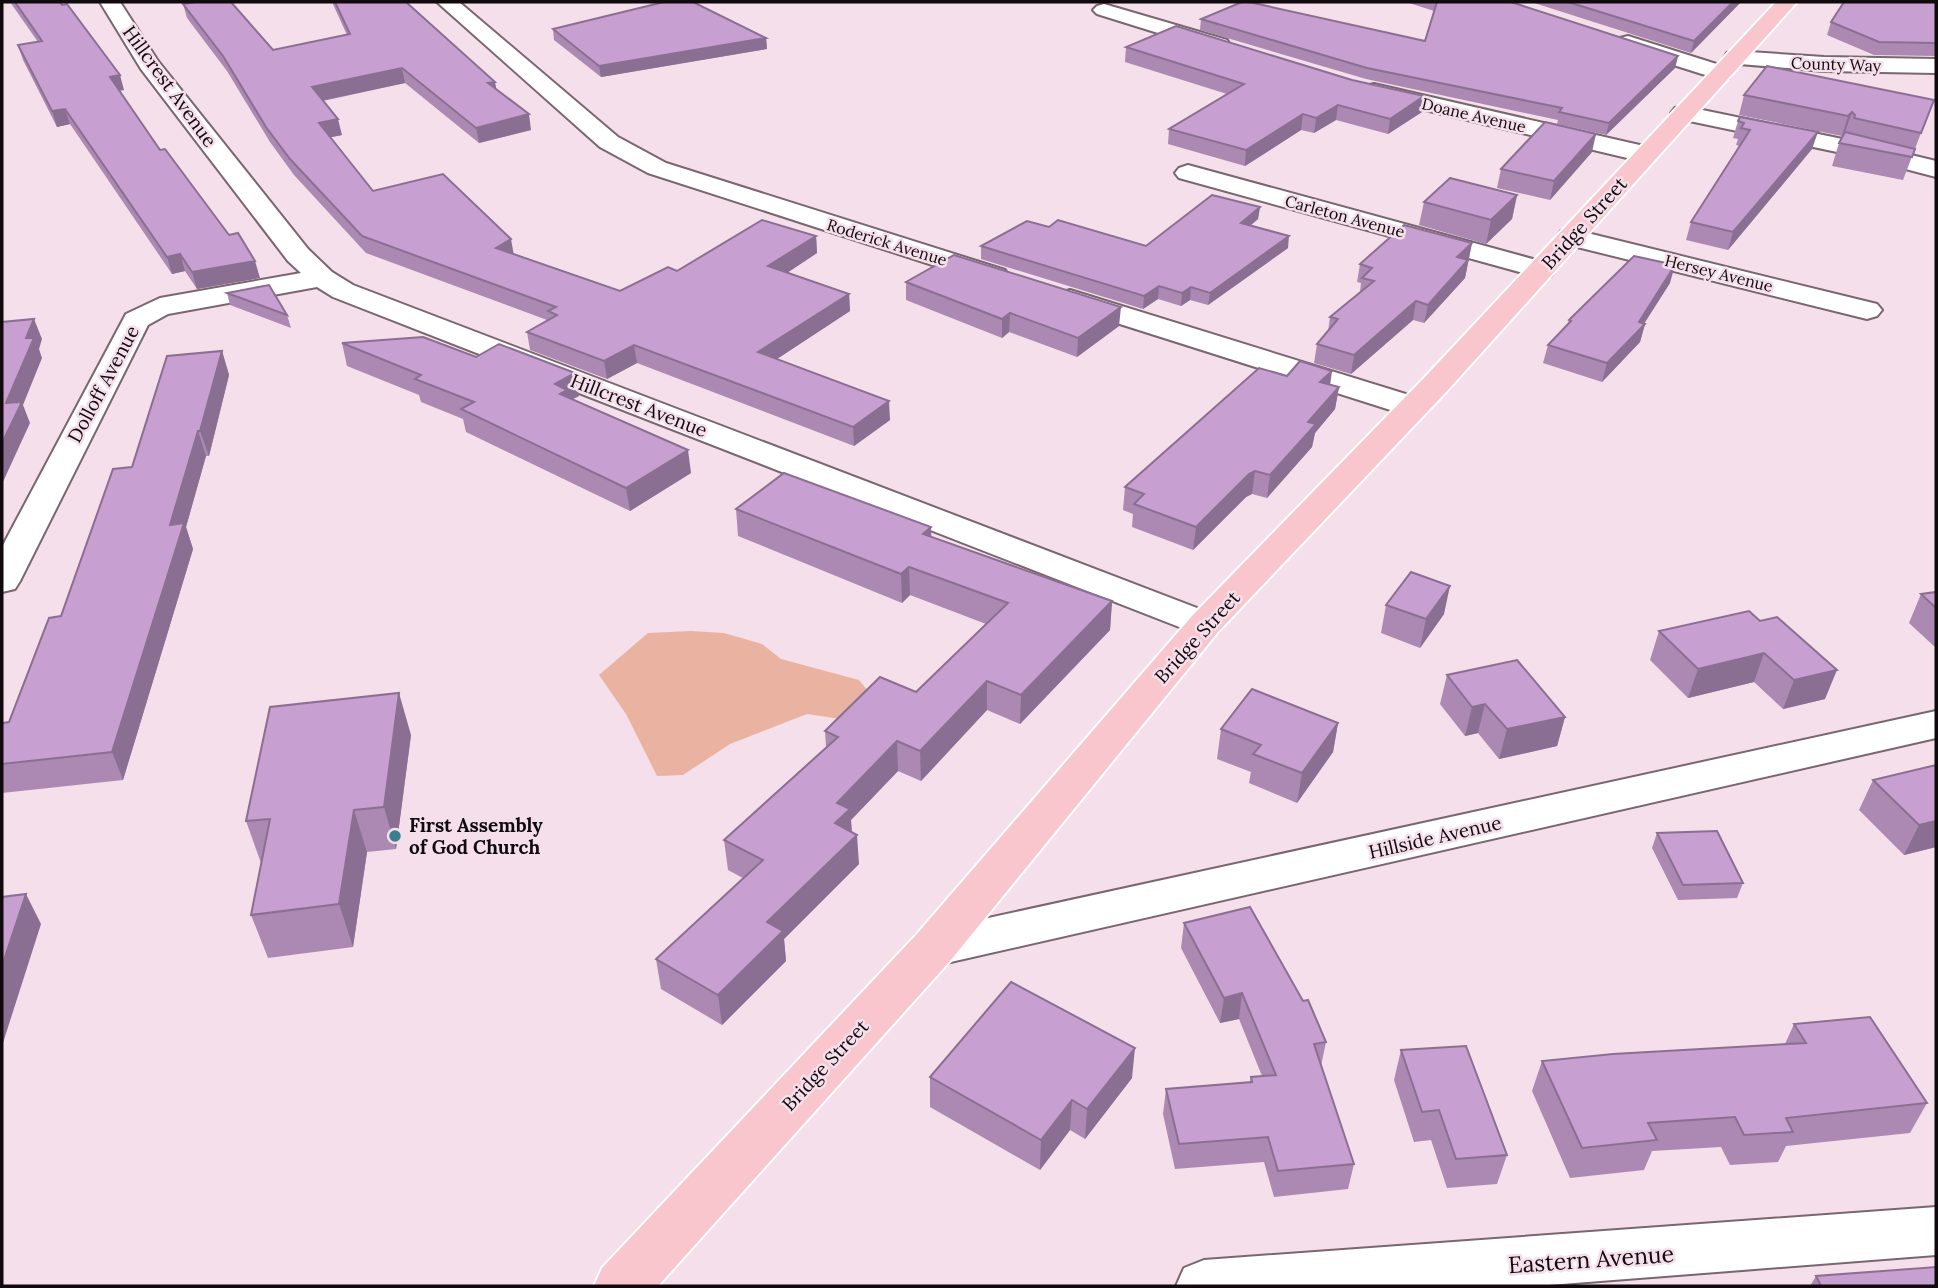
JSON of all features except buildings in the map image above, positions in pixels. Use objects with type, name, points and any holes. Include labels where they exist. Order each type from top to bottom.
[{"type":"main road","name":"Bridge Street","points":[[622,1286],[933,948],[1205,624],[1414,407],[1644,154],[1787,2]]},
{"type":"street","name":"Hillcrest Avenue","points":[[110,2],[149,64],[298,255],[322,278],[343,291],[1205,624]]},
{"type":"street","name":"Roderick Avenue","points":[[447,2],[609,142],[631,155],[690,180],[1021,284]]},
{"type":"street","points":[[1104,10],[1236,50]]},
{"type":"street","name":"County Way","points":[[1605,35],[1728,65],[1936,66]]},
{"type":"street","name":"Doane Avenue","points":[[1347,84],[1644,154]]},
{"type":"street","points":[[1683,113],[1870,152],[1936,169]]},
{"type":"street","name":"Carleton Avenue","points":[[1188,173],[1541,270]]},
{"type":"street","name":"Hersey Avenue","points":[[1571,237],[1867,310]]},
{"type":"street","name":"Dolloff Avenue","points":[[2,581],[135,320],[160,307],[322,278]]},
{"type":"street","points":[[1048,292],[1414,407]]},
{"type":"street","name":"Hillside Avenue","points":[[933,948],[1936,724]]},
{"type":"street","name":"Eastern Avenue","points":[[1203,1286],[1936,1231]]},
{"type":"shaded area","points":[[648,633],[724,633],[762,644],[781,659],[859,680],[876,701],[861,722],[807,714],[730,744],[683,775],[657,776],[626,714],[599,675]]},
{"type":"place","name":"First Assembly of God Church","points":[[395,836]]}]
